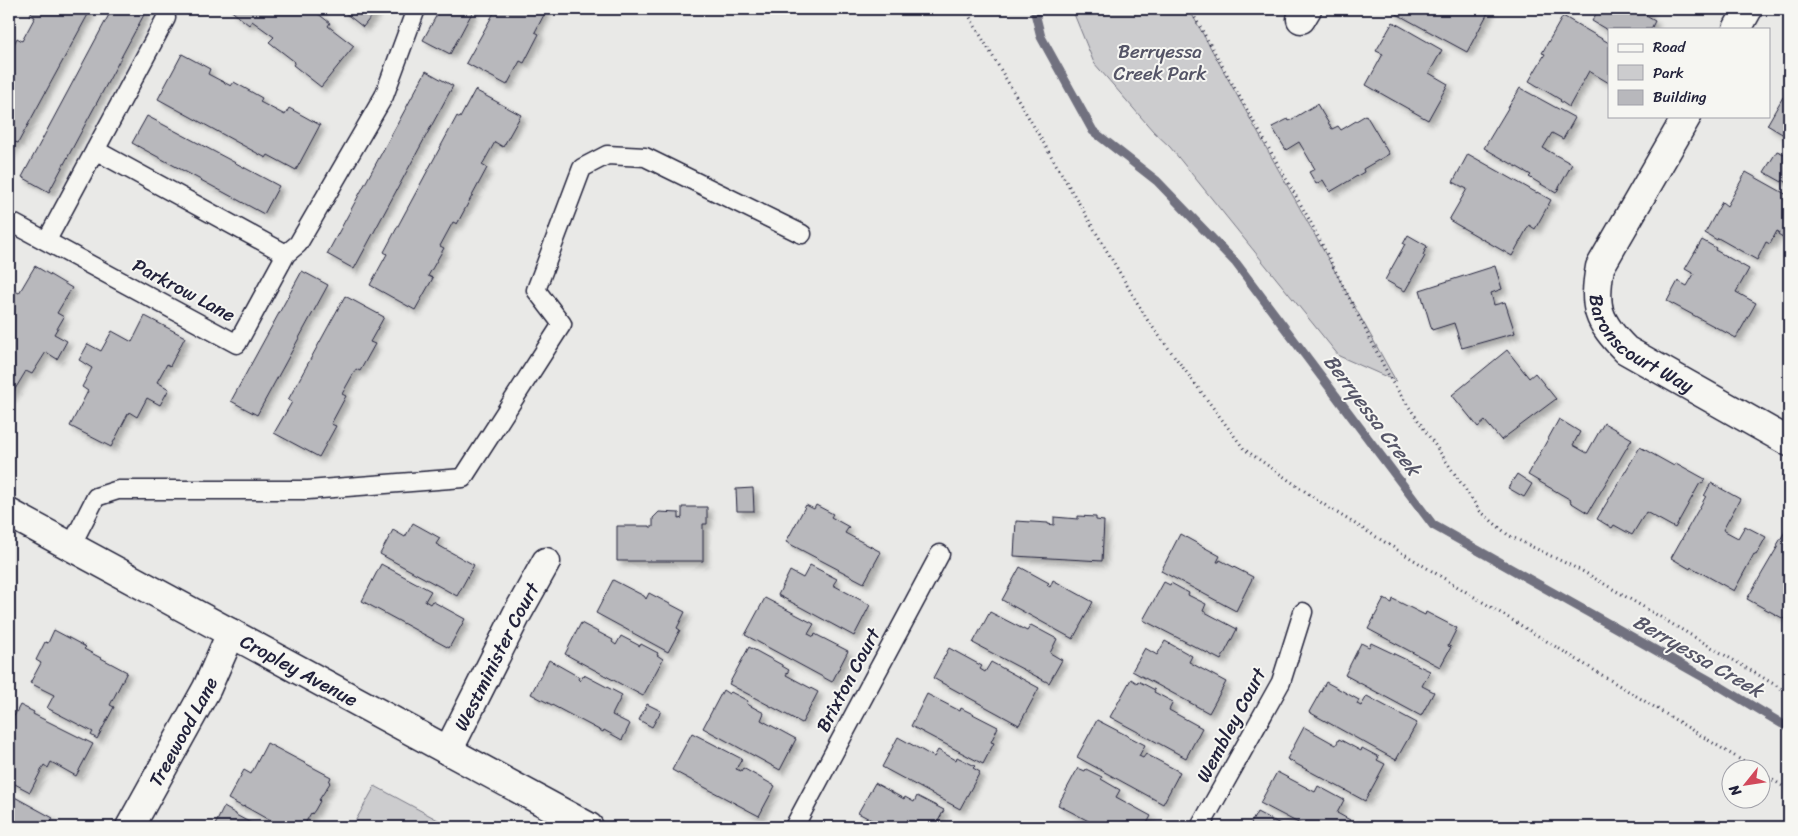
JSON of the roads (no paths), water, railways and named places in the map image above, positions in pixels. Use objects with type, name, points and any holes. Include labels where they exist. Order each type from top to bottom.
[{"type":"street","points":[[1738,28],[1748,9]]},
{"type":"street","name":"Baronscourt Way","points":[[1686,118],[1600,267],[1596,290],[1599,313],[1609,334],[1626,350],[1789,442]]},
{"type":"street","name":"Cropley Avenue","points":[[9,512],[589,827]]},
{"type":"street","name":"Westminister Court","points":[[448,751],[517,614],[546,562]]},
{"type":"street","name":"Treewood Lane","points":[[130,827],[207,688],[231,634]]},
{"type":"lane","name":"Parkrow Lane","points":[[9,221],[237,344],[286,254],[298,244],[384,96],[416,9]]},
{"type":"lane","points":[[47,240],[166,18]]},
{"type":"lane","points":[[95,150],[286,254]]},
{"type":"lane","points":[[71,546],[96,497],[118,490],[308,490],[463,478],[562,324],[536,290],[582,168],[607,155],[645,157],[802,234]]},
{"type":"lane","name":"Brixton Court","points":[[794,827],[940,554]]},
{"type":"lane","name":"Wembley Court","points":[[1200,827],[1281,682],[1303,612]]},
{"type":"waterway","name":"Berryessa Creek","points":[[1034,9],[1041,37],[1093,131],[1157,181],[1236,263],[1433,525],[1721,687],[1789,728]]},
{"type":"park label","name":"Berryessa Creek Park","points":[[1160,62]]}]
